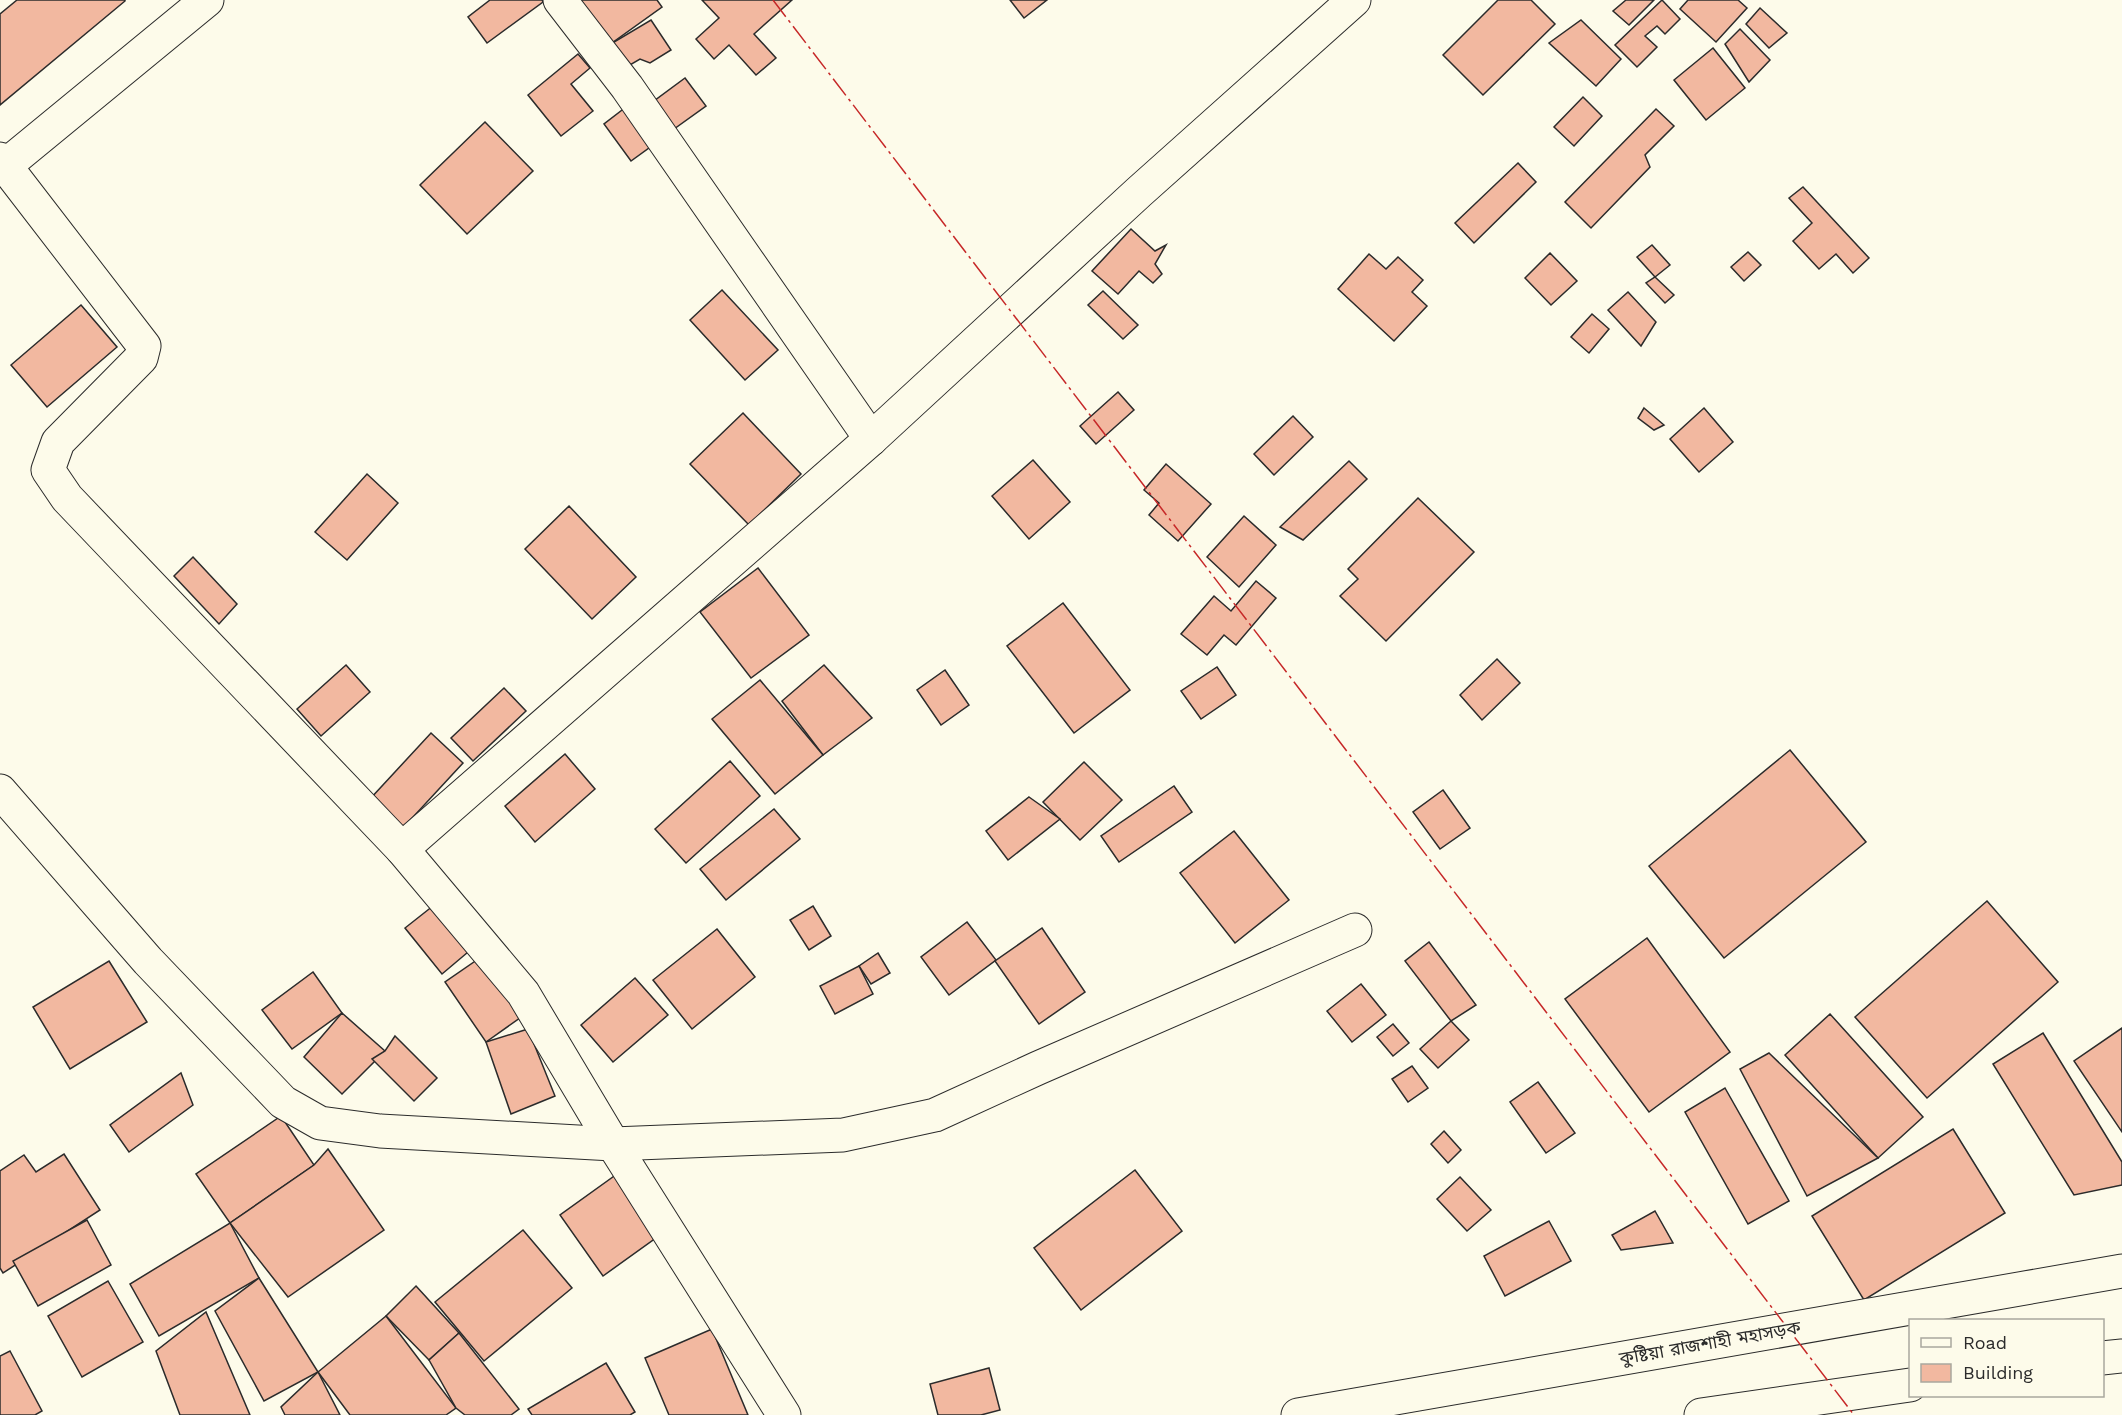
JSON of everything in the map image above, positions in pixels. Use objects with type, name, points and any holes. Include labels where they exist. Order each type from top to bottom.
[{"type":"main road","points":[[207,0],[3,162],[144,346],[141,358],[58,442],[48,470],[67,498],[402,849],[523,993],[613,1144],[784,1415]]},
{"type":"main road","points":[[560,0],[640,106],[871,439]]},
{"type":"main road","points":[[402,849],[871,439],[1148,184],[1354,0]]},
{"type":"main road","points":[[0,791],[148,961],[283,1102],[320,1123],[380,1131],[613,1144],[843,1135],[935,1115],[1354,930]]},
{"type":"main road","name":"কুষ্টিয়া রাজশাহী মহাসড়ক","points":[[1298,1415],[2122,1271]]},
{"type":"main road","points":[[2104,1358],[2122,1356]]},
{"type":"main road","points":[[1701,1415],[1909,1385]]},
{"type":"building","points":[[17,0],[125,1],[0,105],[0,14]]},
{"type":"building","points":[[490,0],[542,0],[543,2],[487,43],[468,17]]},
{"type":"building","points":[[577,0],[657,0],[662,7],[609,45]]},
{"type":"building","points":[[702,0],[792,0],[754,34],[776,58],[756,75],[729,45],[714,59],[696,39],[719,18]]},
{"type":"building","points":[[1010,0],[1047,0],[1024,18]]},
{"type":"building","points":[[1498,0],[1531,0],[1555,24],[1483,95],[1443,55]]},
{"type":"building","points":[[1626,0],[1654,0],[1629,25],[1613,11]]},
{"type":"building","points":[[1662,0],[1680,19],[1665,34],[1657,26],[1645,36],[1657,47],[1637,67],[1615,45]]},
{"type":"building","points":[[1688,0],[1738,0],[1747,8],[1716,42],[1680,9]]},
{"type":"building","points":[[1760,8],[1787,33],[1769,48],[1746,24]]},
{"type":"building","points":[[651,20],[671,50],[650,63],[640,59],[623,69],[609,45]]},
{"type":"building","points":[[1581,20],[1621,59],[1596,86],[1549,43]]},
{"type":"building","points":[[1740,29],[1770,60],[1749,82],[1725,44]]},
{"type":"building","points":[[1713,48],[1745,88],[1706,120],[1674,80]]},
{"type":"building","points":[[578,54],[590,68],[571,84],[593,111],[561,136],[528,95]]},
{"type":"building","points":[[685,78],[706,106],[674,129],[654,101]]},
{"type":"building","points":[[1583,97],[1602,116],[1574,146],[1554,127]]},
{"type":"building","points":[[626,107],[653,145],[631,161],[604,124]]},
{"type":"building","points":[[1656,109],[1674,126],[1645,155],[1650,167],[1591,228],[1565,202]]},
{"type":"building","points":[[485,122],[533,171],[467,234],[420,185]]},
{"type":"building","points":[[1518,163],[1536,182],[1474,243],[1455,223]]},
{"type":"building","points":[[1803,187],[1869,258],[1853,273],[1836,254],[1819,269],[1793,241],[1812,223],[1789,198]]},
{"type":"building","points":[[1131,229],[1155,251],[1166,245],[1155,264],[1162,274],[1153,283],[1139,271],[1118,294],[1092,271]]},
{"type":"building","points":[[1652,245],[1670,265],[1655,277],[1637,257]]},
{"type":"building","points":[[1748,252],[1761,265],[1744,281],[1731,267]]},
{"type":"building","points":[[1550,253],[1577,281],[1551,305],[1525,278]]},
{"type":"building","points":[[1369,254],[1386,269],[1398,257],[1423,280],[1412,292],[1427,306],[1394,341],[1338,289]]},
{"type":"building","points":[[1655,277],[1674,295],[1665,303],[1646,283]]},
{"type":"building","points":[[722,290],[778,350],[745,380],[690,320]]},
{"type":"building","points":[[1103,291],[1138,325],[1123,339],[1088,305]]},
{"type":"building","points":[[1628,292],[1656,322],[1641,346],[1608,310]]},
{"type":"building","points":[[81,305],[117,347],[47,407],[11,365]]},
{"type":"building","points":[[1592,314],[1609,329],[1589,353],[1571,337]]},
{"type":"building","points":[[1118,392],[1134,410],[1096,444],[1080,426]]},
{"type":"building","points":[[1644,408],[1664,425],[1654,430],[1638,418]]},
{"type":"building","points":[[1704,408],[1733,442],[1699,472],[1670,439]]},
{"type":"building","points":[[743,413],[801,474],[749,525],[690,464]]},
{"type":"building","points":[[1293,416],[1313,437],[1274,475],[1254,454]]},
{"type":"building","points":[[1033,460],[1070,502],[1029,539],[992,496]]},
{"type":"building","points":[[1349,461],[1367,479],[1303,540],[1280,527]]},
{"type":"building","points":[[1166,464],[1211,504],[1178,541],[1149,515],[1159,503],[1144,490]]},
{"type":"building","points":[[367,474],[398,503],[347,560],[315,532]]},
{"type":"building","points":[[1418,498],[1474,552],[1386,641],[1340,596],[1358,579],[1348,569]]},
{"type":"building","points":[[569,506],[636,577],[592,619],[525,549]]},
{"type":"building","points":[[1244,516],[1276,545],[1239,587],[1207,557]]},
{"type":"building","points":[[193,557],[237,604],[219,624],[174,576]]},
{"type":"building","points":[[758,568],[809,635],[751,678],[700,612]]},
{"type":"building","points":[[1256,581],[1276,598],[1236,645],[1224,635],[1207,655],[1181,634],[1214,596],[1231,611]]},
{"type":"building","points":[[1063,603],[1130,690],[1074,733],[1007,646]]},
{"type":"building","points":[[1497,659],[1520,683],[1482,720],[1460,695]]},
{"type":"building","points":[[346,665],[370,692],[321,736],[297,709]]},
{"type":"building","points":[[824,665],[872,718],[823,755],[782,701]]},
{"type":"building","points":[[1217,667],[1236,695],[1201,719],[1181,691]]},
{"type":"building","points":[[945,670],[969,705],[941,725],[917,690]]},
{"type":"building","points":[[760,680],[823,755],[775,794],[712,719]]},
{"type":"building","points":[[504,688],[526,711],[473,761],[451,738]]},
{"type":"building","points":[[431,733],[463,763],[402,829],[370,799]]},
{"type":"building","points":[[1790,750],[1866,842],[1724,958],[1649,866]]},
{"type":"building","points":[[565,754],[595,789],[535,842],[505,806]]},
{"type":"building","points":[[730,761],[760,796],[686,863],[655,829]]},
{"type":"building","points":[[1084,762],[1122,800],[1080,840],[1043,802]]},
{"type":"building","points":[[1174,786],[1192,812],[1119,862],[1101,836]]},
{"type":"building","points":[[1443,790],[1470,828],[1440,849],[1413,812]]},
{"type":"building","points":[[1029,797],[1060,819],[1008,860],[986,831]]},
{"type":"building","points":[[774,809],[800,839],[726,900],[700,869]]},
{"type":"building","points":[[1234,831],[1289,900],[1235,943],[1180,873]]},
{"type":"building","points":[[1987,901],[2058,982],[1927,1098],[1855,1017]]},
{"type":"building","points":[[438,902],[474,947],[442,974],[405,928]]},
{"type":"building","points":[[813,906],[831,936],[809,950],[790,920]]},
{"type":"building","points":[[967,922],[996,960],[949,995],[921,957]]},
{"type":"building","points":[[1042,928],[1085,992],[1039,1024],[995,961]]},
{"type":"building","points":[[717,929],[755,977],[692,1029],[653,980]]},
{"type":"building","points":[[1647,938],[1730,1052],[1649,1112],[1565,999]]},
{"type":"building","points":[[1429,942],[1476,1005],[1451,1021],[1405,961]]},
{"type":"building","points":[[487,953],[527,1013],[486,1042],[445,982]]},
{"type":"building","points":[[878,953],[890,973],[871,984],[859,966]]},
{"type":"building","points":[[109,961],[147,1022],[70,1069],[33,1007]]},
{"type":"building","points":[[859,966],[873,994],[835,1014],[820,986]]},
{"type":"building","points":[[313,972],[342,1013],[292,1049],[262,1010]]},
{"type":"building","points":[[635,978],[668,1015],[613,1062],[581,1025]]},
{"type":"building","points":[[1361,984],[1386,1015],[1352,1042],[1327,1011]]},
{"type":"building","points":[[342,1013],[385,1051],[342,1094],[304,1057]]},
{"type":"building","points":[[1830,1014],[1923,1117],[1878,1158],[1785,1055]]},
{"type":"building","points":[[1451,1021],[1469,1040],[1438,1068],[1420,1049]]},
{"type":"building","points":[[1393,1024],[1409,1043],[1393,1056],[1377,1037]]},
{"type":"building","points":[[2122,1028],[2122,1132],[2074,1061]]},
{"type":"building","points":[[528,1029],[555,1096],[511,1114],[486,1042]]},
{"type":"building","points":[[2043,1033],[2122,1162],[2122,1185],[2074,1195],[1993,1064]]},
{"type":"building","points":[[395,1036],[437,1078],[414,1101],[372,1059],[385,1051]]},
{"type":"building","points":[[1769,1053],[1878,1158],[1807,1196],[1740,1069]]},
{"type":"building","points":[[1412,1066],[1428,1088],[1408,1102],[1392,1079]]},
{"type":"building","points":[[181,1073],[193,1105],[129,1152],[110,1125]]},
{"type":"building","points":[[1538,1082],[1575,1133],[1546,1153],[1510,1102]]},
{"type":"building","points":[[1725,1088],[1789,1201],[1748,1224],[1685,1112]]},
{"type":"building","points":[[281,1116],[314,1165],[230,1223],[196,1174]]},
{"type":"building","points":[[1953,1129],[2005,1213],[1864,1300],[1812,1216]]},
{"type":"building","points":[[1444,1131],[1461,1150],[1448,1163],[1431,1144]]},
{"type":"building","points":[[328,1149],[384,1230],[288,1297],[230,1223],[314,1165]]},
{"type":"building","points":[[64,1154],[100,1210],[3,1273],[0,1268],[0,1171],[24,1155],[36,1172]]},
{"type":"building","points":[[1135,1170],[1182,1231],[1081,1310],[1034,1248]]},
{"type":"building","points":[[617,1174],[660,1235],[603,1276],[560,1215]]},
{"type":"building","points":[[1460,1177],[1491,1210],[1467,1231],[1437,1199]]},
{"type":"building","points":[[1655,1211],[1673,1243],[1621,1250],[1612,1235]]},
{"type":"building","points":[[87,1220],[111,1265],[38,1306],[13,1261]]},
{"type":"building","points":[[1549,1221],[1571,1261],[1505,1296],[1484,1256]]},
{"type":"building","points":[[230,1223],[259,1278],[159,1336],[130,1284]]},
{"type":"building","points":[[523,1230],[572,1288],[484,1361],[435,1302]]},
{"type":"building","points":[[259,1278],[318,1372],[264,1401],[215,1311]]},
{"type":"building","points":[[108,1281],[143,1342],[82,1377],[48,1316]]},
{"type":"building","points":[[416,1286],[459,1333],[429,1360],[386,1316]]},
{"type":"building","points":[[206,1312],[250,1415],[180,1415],[156,1351]]},
{"type":"building","points":[[386,1316],[456,1408],[446,1415],[350,1415],[318,1372]]},
{"type":"building","points":[[712,1329],[748,1415],[669,1415],[645,1358]]},
{"type":"building","points":[[459,1333],[519,1409],[511,1415],[465,1415],[456,1408],[429,1360]]},
{"type":"building","points":[[10,1351],[42,1411],[35,1415],[0,1415],[0,1356]]},
{"type":"building","points":[[606,1363],[635,1412],[630,1415],[532,1415],[528,1409]]},
{"type":"building","points":[[989,1368],[1000,1410],[981,1415],[938,1415],[930,1384]]},
{"type":"building","points":[[318,1372],[340,1415],[285,1415],[281,1407]]},
{"type":"power","points":[[773,0],[1854,1415]]}]
